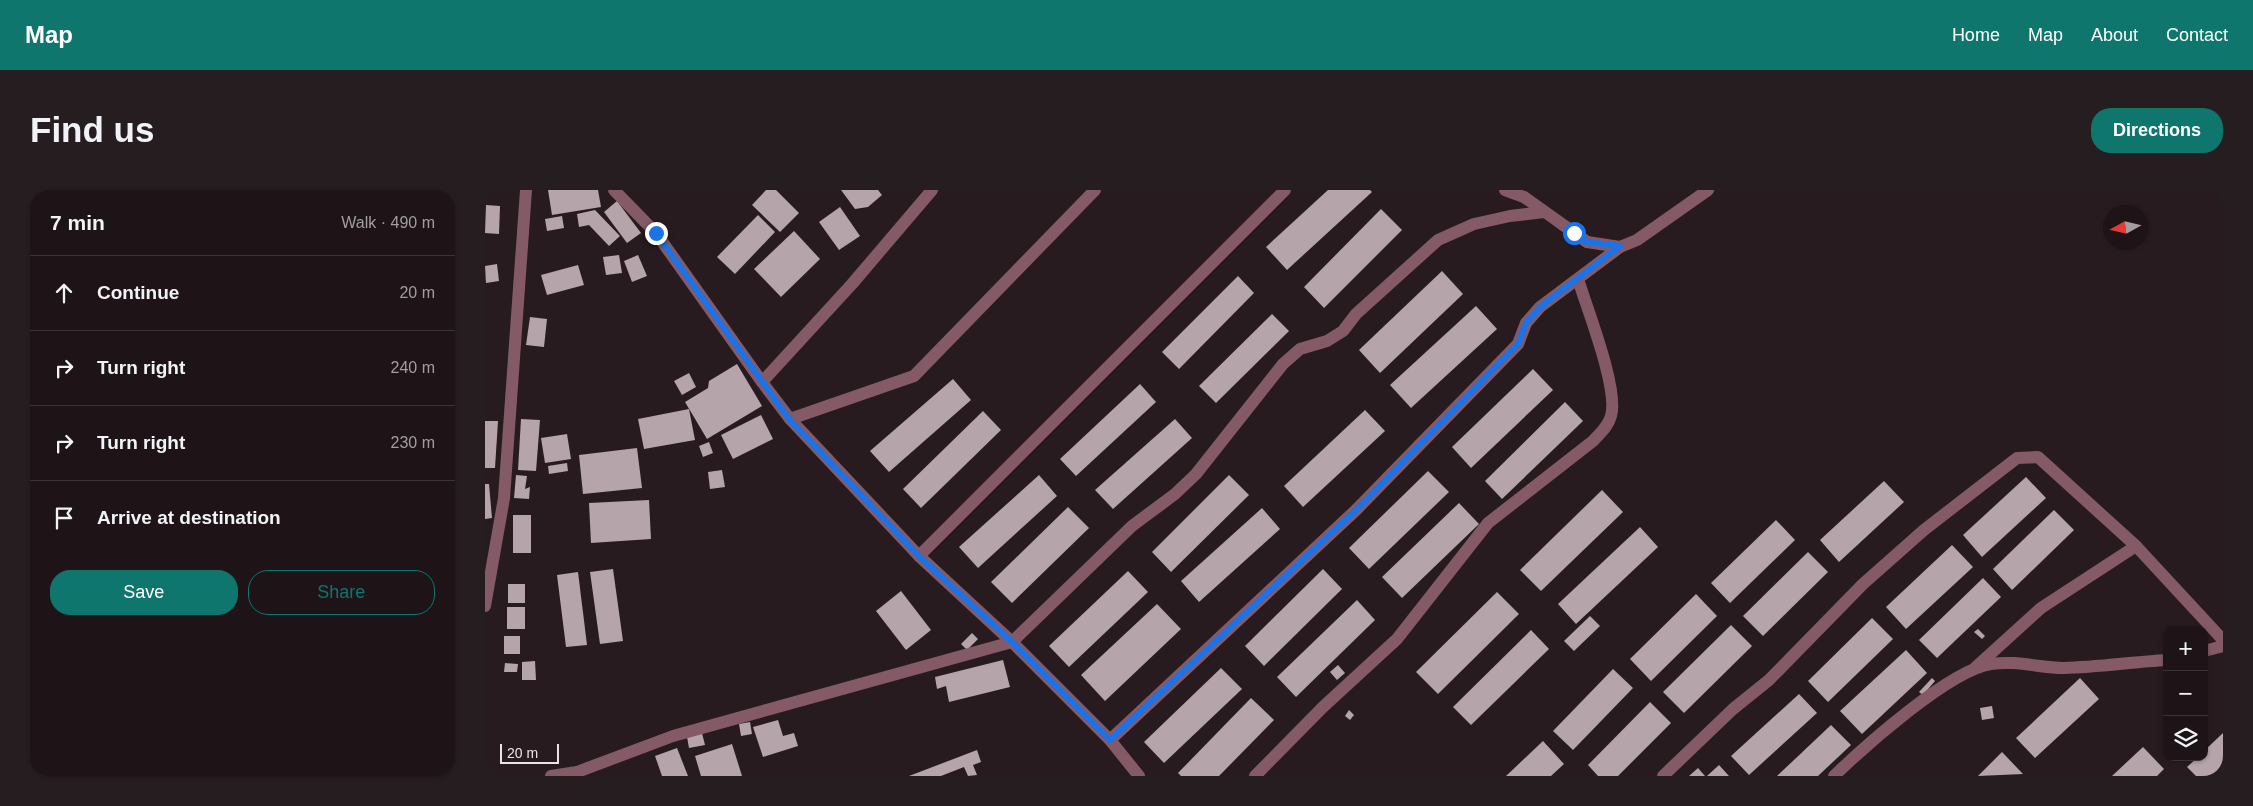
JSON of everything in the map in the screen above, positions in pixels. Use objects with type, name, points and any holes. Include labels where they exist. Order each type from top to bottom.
[{"type":"street","points":[[485,606],[490,545],[504,498],[526,190]]},
{"type":"street","points":[[614,190],[656,233],[789,419],[919,556],[1012,642],[1110,740],[1139,776]]},
{"type":"street","points":[[762,382],[840,298],[932,190]]},
{"type":"street","points":[[789,419],[914,376],[1095,190]]},
{"type":"street","points":[[919,556],[1285,190]]},
{"type":"street","points":[[1505,190],[1524,197],[1587,242],[1620,246]]},
{"type":"street","points":[[1110,740],[1357,509],[1518,344],[1526,323],[1540,307],[1620,246],[1637,240],[1708,190]]},
{"type":"street","points":[[551,776],[577,772],[673,736],[1012,642],[1132,526],[1175,494],[1196,474],[1283,364],[1300,348],[1327,341],[1343,331],[1356,314],[1438,240],[1474,224],[1544,212]]},
{"type":"street","points":[[1255,776],[1323,708],[1397,639],[1488,523],[1593,441],[1607,426],[1611,415],[1611,394],[1578,279]]},
{"type":"street","points":[[1663,776],[1733,708],[1769,680],[1863,584],[1924,530],[2017,458],[2038,457],[2136,546],[2223,640]]},
{"type":"street","points":[[1834,776],[1861,750],[1921,704],[1972,670],[2041,608],[2136,546]]},
{"type":"street","points":[[2208,651],[2223,646]]},
{"type":"street","points":[[1972,670],[1990,664],[2011,663],[2063,668],[2163,660]]},
{"type":"building","points":[[548,190],[598,190],[601,207],[552,215]]},
{"type":"building","points":[[766,190],[776,190],[799,213],[780,232],[752,205]]},
{"type":"building","points":[[841,190],[878,190],[882,195],[868,207],[855,209]]},
{"type":"building","points":[[1328,190],[1370,190],[1372,192],[1287,270],[1266,247]]},
{"type":"building","points":[[617,201],[641,233],[627,243],[604,212]]},
{"type":"building","points":[[486,205],[500,206],[499,234],[485,233]]},
{"type":"building","points":[[840,207],[860,236],[839,250],[819,222]]},
{"type":"building","points":[[1381,209],[1402,230],[1324,308],[1304,287]]},
{"type":"building","points":[[595,210],[620,236],[609,246],[589,225],[579,227],[577,214]]},
{"type":"building","points":[[758,215],[775,232],[735,274],[717,257]]},
{"type":"building","points":[[562,216],[564,228],[547,231],[545,219]]},
{"type":"building","points":[[794,231],[820,259],[781,297],[754,269]]},
{"type":"building","points":[[619,255],[622,273],[606,275],[603,257]]},
{"type":"building","points":[[638,255],[647,276],[632,282],[624,261]]},
{"type":"building","points":[[497,264],[499,281],[486,283],[485,266]]},
{"type":"building","points":[[578,265],[584,285],[547,295],[541,275]]},
{"type":"building","points":[[1442,271],[1463,294],[1380,373],[1359,350]]},
{"type":"building","points":[[1238,276],[1254,293],[1179,369],[1162,352]]},
{"type":"building","points":[[1476,306],[1497,329],[1411,408],[1390,385]]},
{"type":"building","points":[[1272,314],[1289,331],[1216,403],[1199,386]]},
{"type":"building","points":[[530,317],[547,319],[544,347],[526,345]]},
{"type":"building","points":[[737,364],[762,406],[707,439],[685,402],[708,388],[709,381]]},
{"type":"building","points":[[1533,369],[1553,390],[1471,468],[1452,447]]},
{"type":"building","points":[[689,373],[696,387],[682,395],[674,381]]},
{"type":"building","points":[[953,379],[971,400],[889,472],[870,451]]},
{"type":"building","points":[[1140,384],[1156,402],[1076,476],[1060,459]]},
{"type":"building","points":[[1565,402],[1583,421],[1502,499],[1485,481]]},
{"type":"building","points":[[689,409],[695,440],[644,449],[638,419]]},
{"type":"building","points":[[1365,410],[1385,431],[1303,507],[1284,486]]},
{"type":"building","points":[[983,411],[1001,430],[921,508],[903,489]]},
{"type":"building","points":[[761,415],[773,439],[733,459],[721,435]]},
{"type":"building","points":[[521,419],[540,420],[536,471],[518,470]]},
{"type":"building","points":[[1175,419],[1192,438],[1113,509],[1095,490]]},
{"type":"building","points":[[485,421],[498,421],[495,468],[485,468]]},
{"type":"building","points":[[567,434],[571,459],[545,463],[541,438]]},
{"type":"building","points":[[709,442],[713,453],[703,457],[699,446]]},
{"type":"building","points":[[637,448],[642,488],[583,494],[579,455]]},
{"type":"building","points":[[567,463],[568,471],[549,474],[548,466]]},
{"type":"building","points":[[722,470],[725,487],[710,489],[708,472]]},
{"type":"building","points":[[1428,471],[1449,492],[1369,569],[1349,548]]},
{"type":"building","points":[[516,475],[527,476],[525,489],[530,487],[529,499],[514,498]]},
{"type":"building","points":[[1039,475],[1057,496],[978,568],[959,547]]},
{"type":"building","points":[[1229,475],[1249,495],[1171,572],[1152,552]]},
{"type":"building","points":[[2026,477],[2046,498],[1982,557],[1963,535]]},
{"type":"building","points":[[1884,481],[1904,502],[1839,562],[1820,540]]},
{"type":"building","points":[[485,484],[489,484],[492,518],[485,519]]},
{"type":"building","points":[[1602,490],[1623,512],[1541,591],[1520,570]]},
{"type":"building","points":[[649,500],[651,539],[591,543],[589,503]]},
{"type":"building","points":[[1459,503],[1479,524],[1402,598],[1382,577]]},
{"type":"building","points":[[1068,507],[1089,528],[1012,603],[991,582]]},
{"type":"building","points":[[1262,508],[1280,529],[1199,602],[1181,581]]},
{"type":"building","points":[[2054,510],[2074,530],[2012,590],[1993,569]]},
{"type":"building","points":[[513,515],[531,515],[531,553],[513,553]]},
{"type":"building","points":[[1776,520],[1795,540],[1730,603],[1711,583]]},
{"type":"building","points":[[1640,527],[1658,547],[1576,624],[1558,604]]},
{"type":"building","points":[[1952,545],[1973,567],[1906,629],[1886,607]]},
{"type":"building","points":[[1808,552],[1828,572],[1763,636],[1743,616]]},
{"type":"building","points":[[613,569],[623,641],[600,644],[590,572]]},
{"type":"building","points":[[1323,569],[1342,589],[1264,666],[1245,646]]},
{"type":"building","points":[[1128,571],[1148,592],[1069,667],[1049,646]]},
{"type":"building","points":[[578,572],[587,645],[566,647],[557,575]]},
{"type":"building","points":[[1983,578],[2001,597],[1937,658],[1919,640]]},
{"type":"building","points":[[508,584],[525,584],[525,603],[508,603]]},
{"type":"building","points":[[901,591],[931,630],[906,650],[876,611]]},
{"type":"building","points":[[1497,592],[1519,614],[1438,694],[1416,672]]},
{"type":"building","points":[[1696,594],[1717,616],[1651,681],[1630,659]]},
{"type":"building","points":[[1357,600],[1375,620],[1296,697],[1277,677]]},
{"type":"building","points":[[1157,604],[1181,629],[1105,701],[1081,675]]},
{"type":"building","points":[[507,607],[525,607],[525,629],[507,629]]},
{"type":"building","points":[[1590,616],[1600,626],[1574,651],[1564,641]]},
{"type":"building","points":[[1872,618],[1893,639],[1828,702],[1808,681]]},
{"type":"building","points":[[1731,625],[1752,646],[1684,713],[1663,692]]},
{"type":"building","points":[[1978,629],[1985,636],[1982,639],[1974,632]]},
{"type":"building","points":[[1531,630],[1549,649],[1471,725],[1453,707]]},
{"type":"building","points":[[972,633],[978,639],[967,650],[961,644]]},
{"type":"building","points":[[504,636],[520,636],[520,654],[504,654]]},
{"type":"building","points":[[1906,650],[1927,673],[1862,734],[1840,711]]},
{"type":"building","points":[[1003,660],[1010,687],[949,702],[946,686],[937,689],[935,677]]},
{"type":"building","points":[[535,661],[536,680],[522,680],[522,662]]},
{"type":"building","points":[[505,663],[518,664],[517,672],[504,672]]},
{"type":"building","points":[[1338,665],[1345,673],[1337,680],[1330,672]]},
{"type":"building","points":[[1221,668],[1242,689],[1164,763],[1144,742]]},
{"type":"building","points":[[1613,669],[1633,688],[1573,750],[1553,731]]},
{"type":"building","points":[[1932,678],[1935,681],[1923,695],[1919,692]]},
{"type":"building","points":[[2080,678],[2099,699],[2035,758],[2016,738]]},
{"type":"building","points":[[1799,694],[1817,713],[1749,775],[1731,756]]},
{"type":"building","points":[[1251,698],[1274,720],[1219,776],[1181,776],[1178,773]]},
{"type":"building","points":[[1650,702],[1671,723],[1618,776],[1598,776],[1588,765]]},
{"type":"building","points":[[1992,706],[1994,718],[1982,720],[1980,708]]},
{"type":"building","points":[[1349,710],[1354,715],[1350,720],[1345,716]]},
{"type":"building","points":[[778,720],[783,736],[794,733],[798,746],[763,757],[753,727]]},
{"type":"building","points":[[750,722],[752,734],[741,736],[739,724]]},
{"type":"building","points":[[1831,725],[1851,745],[1818,776],[1777,776]]},
{"type":"building","points":[[702,733],[705,745],[689,748],[687,737]]},
{"type":"building","points":[[2223,733],[2223,773],[2220,776],[2196,776],[2187,767],[2194,761],[2208,761],[2208,747]]},
{"type":"building","points":[[1543,741],[1564,764],[1551,776],[1506,776]]},
{"type":"building","points":[[732,744],[742,776],[701,776],[695,756]]},
{"type":"building","points":[[2143,747],[2164,769],[2157,776],[2112,776]]},
{"type":"building","points":[[677,748],[688,776],[662,776],[655,756]]},
{"type":"building","points":[[977,750],[981,762],[973,765],[977,775],[968,776],[964,767],[941,776],[909,776]]},
{"type":"building","points":[[2002,752],[2023,774],[1978,776]]},
{"type":"building","points":[[1719,765],[1729,776],[1707,776]]},
{"type":"building","points":[[1698,768],[1705,776],[1689,776]]},
{"type":"route","points":[[656,233],[789,419],[919,556],[1012,642],[1110,740],[1226,629],[1357,509],[1518,344],[1526,323],[1540,307],[1620,246],[1587,242],[1574,233]]}]
